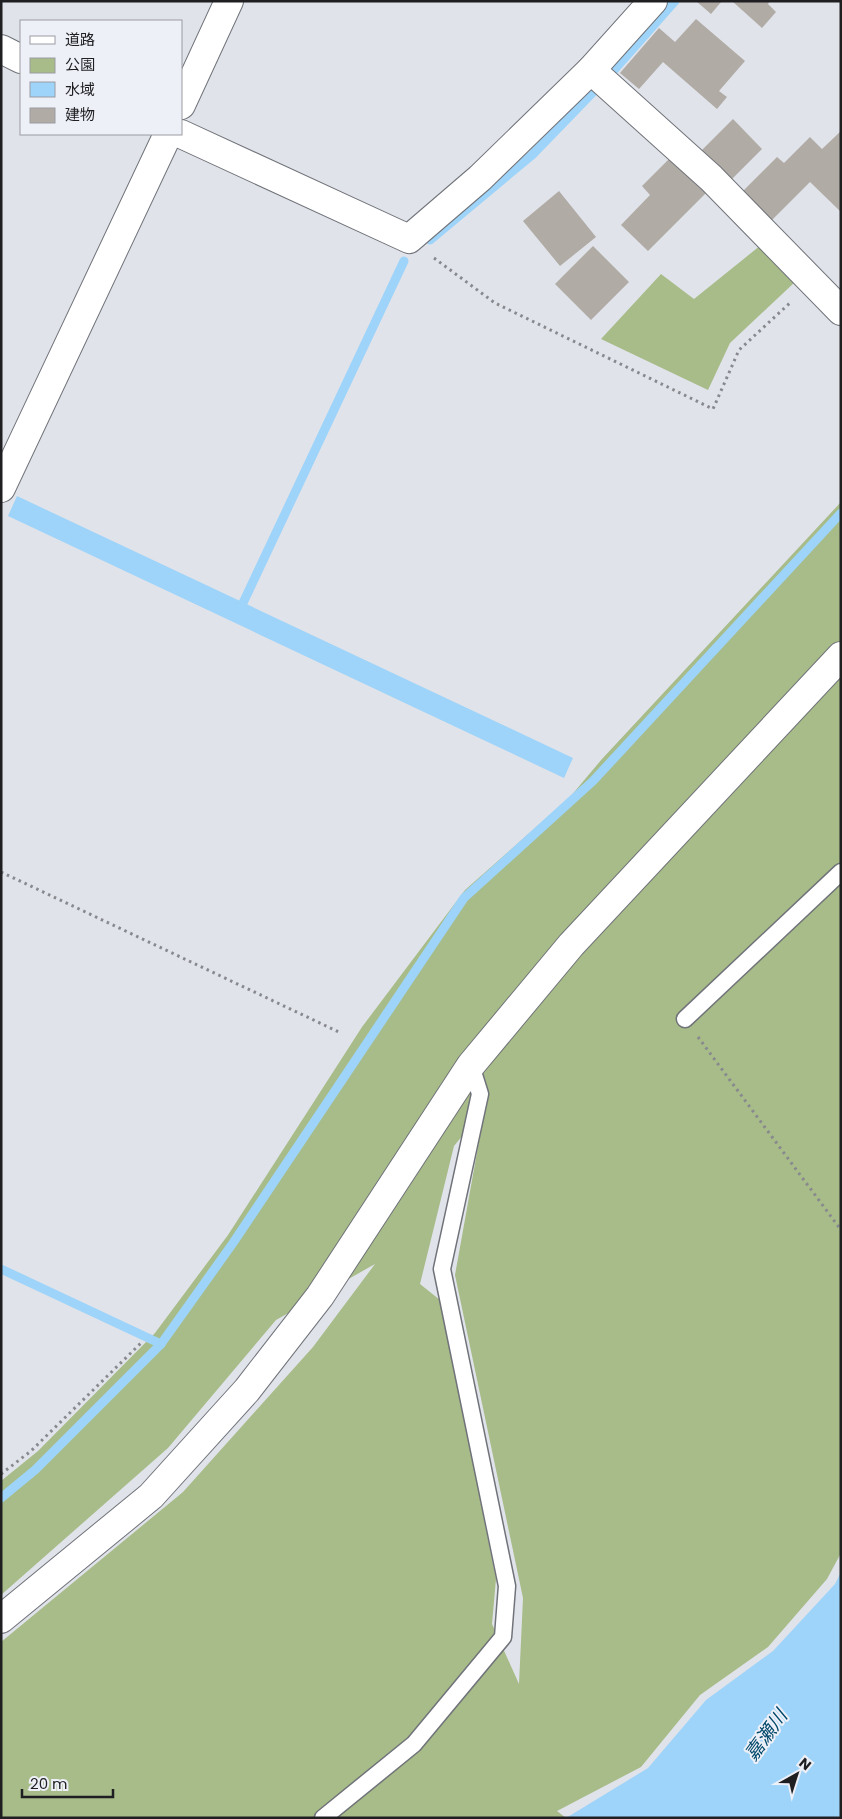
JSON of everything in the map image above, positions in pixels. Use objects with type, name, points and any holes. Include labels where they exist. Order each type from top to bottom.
[{"type":"street","points":[[182,103],[229,1]]},
{"type":"street","points":[[182,134],[409,239],[480,178],[591,70],[653,1]]},
{"type":"street","points":[[1,49],[20,58]]},
{"type":"street","points":[[591,70],[711,178],[841,311]]},
{"type":"street","points":[[1,488],[168,135]]},
{"type":"street","points":[[1,1619],[151,1496],[247,1390],[320,1296],[471,1065],[571,945],[841,656]]},
{"type":"lane","points":[[685,1019],[841,872]]},
{"type":"lane","points":[[323,1818],[414,1744],[502,1637],[508,1586],[442,1269],[480,1094],[471,1065]]},
{"type":"path","points":[[409,239],[495,303],[713,409],[739,350],[811,282]]},
{"type":"path","points":[[1,872],[341,1033]]},
{"type":"path","points":[[685,1019],[841,1230]]},
{"type":"path","points":[[1,1474],[31,1451],[142,1342]]},
{"type":"green space","points":[[761,245],[796,281],[730,343],[708,390],[601,339],[661,274],[694,299]]},
{"type":"green space","points":[[841,502],[841,1553],[827,1579],[768,1647],[700,1695],[641,1767],[557,1811],[566,1818],[1,1818],[1,1642],[183,1492],[313,1347],[375,1264],[276,1320],[168,1448],[1,1595],[1,1481],[38,1451],[155,1333],[228,1235],[362,1027],[465,890],[570,797],[602,759]],"holes":[[[485,1108],[455,1275],[523,1598],[519,1684],[492,1624],[496,1579],[440,1300],[420,1284],[454,1146]]]},
{"type":"water","points":[[17,496],[573,758],[564,778],[8,516]]},
{"type":"water","name":"嘉瀬川","points":[[841,1572],[841,1816],[833,1818],[566,1818],[648,1768],[706,1700],[773,1651],[835,1584]]},
{"type":"building","points":[[696,1],[722,1],[711,14]]},
{"type":"building","points":[[732,1],[770,1],[768,4],[776,12],[762,28]]},
{"type":"building","points":[[696,19],[745,61],[719,91],[727,97],[717,109],[663,62],[639,89],[620,73],[659,28],[675,42]]},
{"type":"building","points":[[733,119],[762,149],[730,181],[700,152]]},
{"type":"building","points":[[841,131],[841,212],[810,182],[772,220],[743,191],[777,157],[784,163],[810,137],[822,149]]},
{"type":"building","points":[[670,158],[706,193],[648,251],[621,225],[650,195],[642,186]]},
{"type":"building","points":[[559,191],[596,237],[560,266],[523,221]]},
{"type":"building","points":[[593,246],[629,282],[591,320],[555,284]]},
{"type":"waterway","points":[[614,70],[675,1]]},
{"type":"waterway","points":[[430,240],[532,155],[594,91]]},
{"type":"waterway","points":[[243,603],[404,261]]},
{"type":"waterway","points":[[1,1498],[35,1470],[161,1344],[233,1243],[464,898],[593,781],[841,513]]},
{"type":"waterway","points":[[1,1269],[161,1344]]}]
